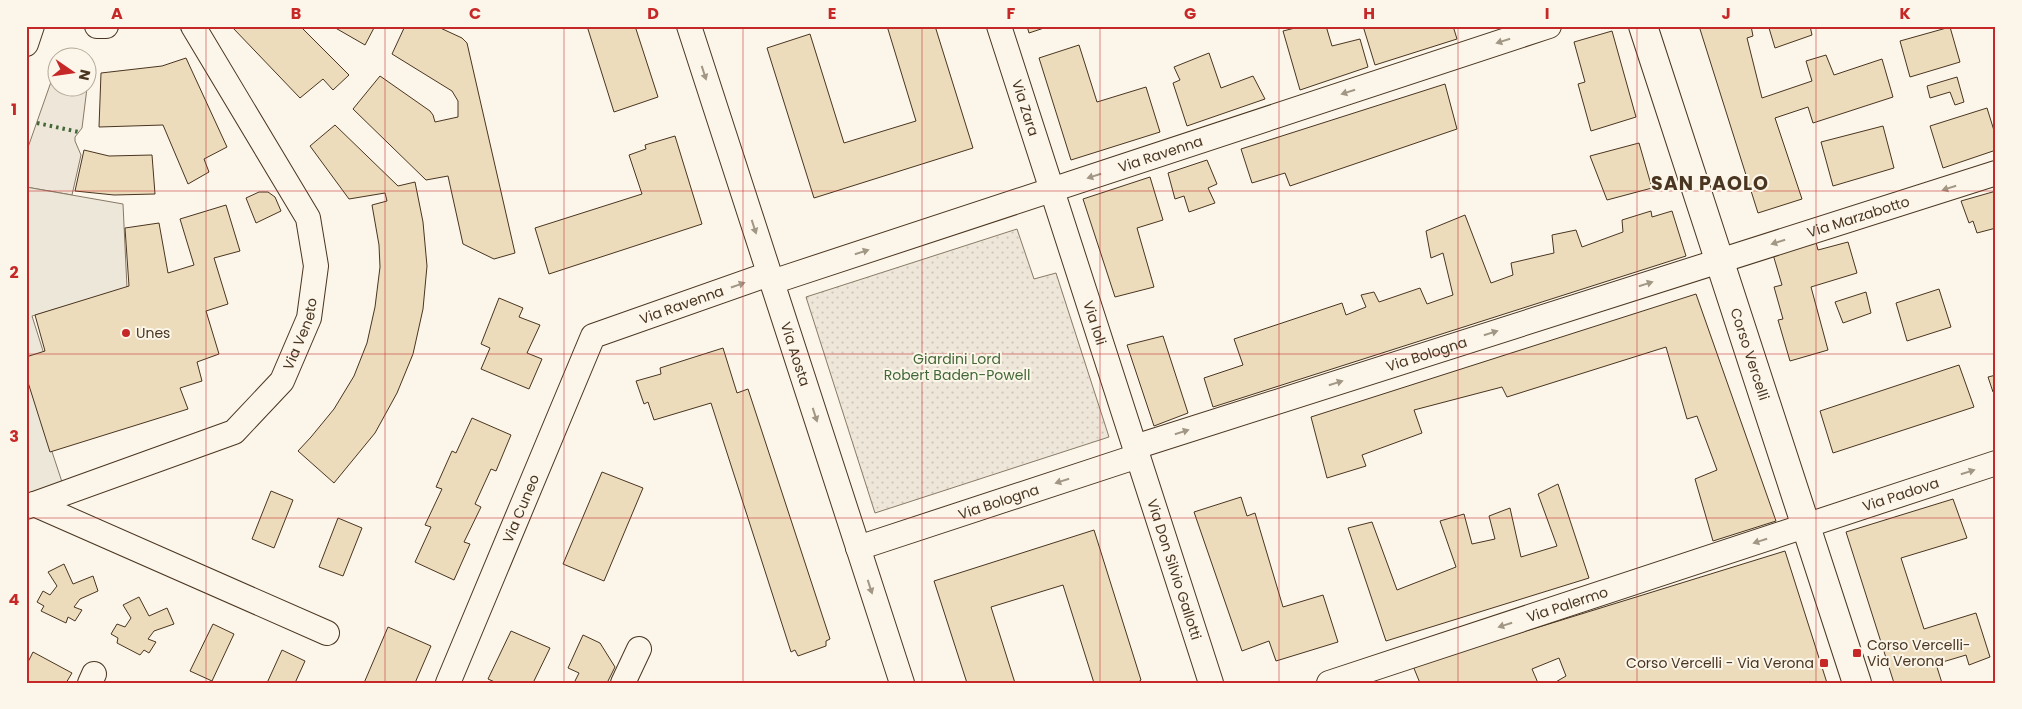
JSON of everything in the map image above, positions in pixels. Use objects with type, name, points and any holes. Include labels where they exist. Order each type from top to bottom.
[{"type":"main road","name":"Corso Vercelli","points":[[1643,26],[1857,683]]},
{"type":"street","points":[[26,44],[32,26]]},
{"type":"street","points":[[97,26],[106,26]]},
{"type":"street","name":"Via Veneto","points":[[30,506],[234,432],[282,381],[309,318],[316,266],[308,218],[193,26]]},
{"type":"street","name":"Via Aosta","points":[[690,26],[902,683]]},
{"type":"street","name":"Via Zara","points":[[999,26],[1052,190]]},
{"type":"street","name":"Via Ravenna","points":[[593,336],[1052,190],[1549,26]]},
{"type":"street","name":"Via Marzabotto","points":[[1719,261],[1996,173]]},
{"type":"street","name":"Via Ioli","points":[[1052,190],[1137,452]]},
{"type":"street","name":"Via Bologna","points":[[858,548],[1137,452],[1719,261]]},
{"type":"street","name":"Via Cuneo","points":[[448,683],[593,336]]},
{"type":"street","name":"Via Don Silvio Gallotti","points":[[1137,452],[1211,683]]},
{"type":"street","name":"Via Padova","points":[[1806,526],[1996,463]]},
{"type":"street","points":[[30,506],[327,634]]},
{"type":"street","name":"Via Palermo","points":[[1329,683],[1806,526]]},
{"type":"street","points":[[623,683],[639,649]]},
{"type":"green space","points":[[48,90],[48,98],[86,98],[82,128],[75,137],[81,155],[72,195],[26,187],[26,153]]},
{"type":"green space","name":"Giardini Lord Robert Baden-Powell","points":[[1017,229],[1034,279],[1056,273],[1109,437],[875,513],[806,297]]},
{"type":"shaded area","points":[[26,187],[123,204],[127,288],[32,316],[44,354],[26,362]]},
{"type":"shaded area","points":[[26,373],[63,485],[26,498]]},
{"type":"building","points":[[235,26],[303,26],[302,28],[349,75],[333,90],[323,79],[300,98],[233,28]]},
{"type":"building","points":[[332,26],[375,26],[365,45]]},
{"type":"building","points":[[405,26],[436,26],[462,38],[467,43],[515,253],[494,259],[463,244],[448,176],[426,180],[353,109],[380,76],[430,111],[435,122],[458,117],[458,101],[452,91],[392,54]]},
{"type":"building","points":[[587,26],[635,26],[658,97],[614,112]]},
{"type":"building","points":[[887,26],[935,26],[973,148],[814,198],[767,48],[810,34],[844,143],[916,121]]},
{"type":"building","points":[[1027,26],[1050,26],[1029,33]]},
{"type":"building","points":[[1303,26],[1326,26],[1332,46],[1360,39],[1368,67],[1300,90],[1283,31]]},
{"type":"building","points":[[1363,26],[1453,26],[1457,39],[1375,65]]},
{"type":"building","points":[[1699,26],[1751,26],[1753,36],[1747,38],[1762,98],[1812,81],[1806,61],[1826,55],[1834,75],[1882,59],[1893,97],[1813,123],[1808,107],[1775,118],[1802,199],[1758,213]]},
{"type":"building","points":[[1776,26],[1810,26],[1812,35],[1775,48],[1769,28]]},
{"type":"building","points":[[1950,27],[1960,62],[1910,77],[1900,41]]},
{"type":"building","points":[[1612,31],[1636,117],[1591,131],[1578,84],[1585,82],[1574,42]]},
{"type":"building","points":[[1079,45],[1097,102],[1146,87],[1160,132],[1071,160],[1039,58]]},
{"type":"building","points":[[1209,53],[1221,88],[1253,76],[1265,99],[1187,126],[1173,83],[1180,80],[1174,67]]},
{"type":"building","points":[[186,58],[227,147],[204,159],[209,172],[188,184],[163,125],[99,127],[101,73],[162,66]]},
{"type":"building","points":[[1957,77],[1964,102],[1955,105],[1950,92],[1930,98],[1927,86]]},
{"type":"building","points":[[1445,84],[1457,129],[1290,186],[1285,173],[1252,183],[1241,149]]},
{"type":"building","points":[[1987,108],[1996,137],[1996,150],[1943,168],[1930,126]]},
{"type":"building","points":[[335,125],[398,186],[415,182],[423,222],[427,266],[423,309],[413,354],[397,393],[375,433],[334,483],[298,451],[334,409],[354,376],[367,343],[375,307],[380,267],[379,245],[372,205],[387,201],[385,193],[349,199],[310,146]]},
{"type":"building","points":[[1883,126],[1894,168],[1833,186],[1821,142]]},
{"type":"building","points":[[675,136],[702,224],[549,274],[535,228],[642,194],[629,155],[646,149],[645,145]]},
{"type":"building","points":[[1639,143],[1652,188],[1607,200],[1590,156]]},
{"type":"building","points":[[84,150],[109,156],[152,155],[155,194],[114,195],[75,191]]},
{"type":"building","points":[[1207,160],[1217,184],[1208,188],[1215,203],[1189,212],[1184,196],[1175,199],[1168,173]]},
{"type":"building","points":[[1150,177],[1163,220],[1137,228],[1154,287],[1115,297],[1083,199]]},
{"type":"building","points":[[1996,191],[1996,228],[1977,233],[1973,221],[1969,223],[1961,201]]},
{"type":"building","points":[[259,192],[268,192],[275,197],[281,211],[256,223],[246,198]]},
{"type":"building","name":"Unes","points":[[226,205],[240,251],[214,258],[228,304],[206,311],[219,354],[197,362],[202,381],[180,388],[188,409],[50,452],[26,376],[26,357],[45,351],[35,315],[129,286],[125,228],[159,223],[168,273],[194,265],[180,219]]},
{"type":"building","points":[[1651,211],[1652,217],[1672,211],[1686,256],[1213,407],[1204,378],[1243,365],[1234,339],[1342,303],[1346,315],[1366,307],[1361,295],[1374,292],[1379,302],[1420,288],[1427,304],[1453,295],[1443,253],[1431,258],[1426,231],[1465,215],[1491,283],[1513,275],[1511,263],[1554,253],[1552,235],[1576,230],[1582,247],[1623,232],[1622,220]]},
{"type":"building","points":[[1815,239],[1818,250],[1848,242],[1857,273],[1811,287],[1828,350],[1790,361],[1778,320],[1783,319],[1774,287],[1782,285],[1772,251]]},
{"type":"building","points":[[1939,289],[1951,327],[1907,341],[1896,303]]},
{"type":"building","points":[[1866,292],[1871,313],[1843,323],[1835,302]]},
{"type":"building","points":[[1696,294],[1776,521],[1713,541],[1695,479],[1717,470],[1697,416],[1687,419],[1666,347],[1507,397],[1502,387],[1414,410],[1422,433],[1362,455],[1366,466],[1327,478],[1311,417]]},
{"type":"building","points":[[499,298],[523,308],[519,317],[540,325],[527,353],[542,359],[529,389],[481,369],[490,348],[481,344]]},
{"type":"building","points":[[1163,336],[1188,413],[1154,426],[1127,345]]},
{"type":"building","points":[[723,348],[737,393],[748,389],[830,639],[826,641],[826,646],[798,656],[795,650],[791,652],[711,403],[654,420],[648,402],[644,404],[636,381],[661,374],[660,368]]},
{"type":"building","points":[[1959,365],[1974,407],[1833,453],[1820,411]]},
{"type":"building","points":[[1996,375],[1996,391],[1993,392],[1988,377]]},
{"type":"building","points":[[472,418],[511,435],[496,471],[491,469],[475,504],[481,507],[464,542],[470,544],[454,580],[415,562],[431,527],[425,525],[442,489],[436,487],[452,451],[456,453]]},
{"type":"building","points":[[602,472],[643,488],[604,581],[563,564]]},
{"type":"building","points":[[1558,484],[1589,578],[1386,641],[1348,528],[1372,522],[1397,590],[1456,567],[1440,521],[1464,514],[1472,544],[1495,539],[1489,516],[1510,508],[1521,557],[1557,546],[1538,494]]},
{"type":"building","points":[[271,491],[293,500],[274,548],[252,539]]},
{"type":"building","points":[[1241,497],[1247,516],[1255,513],[1283,607],[1323,595],[1338,642],[1276,661],[1269,641],[1242,651],[1194,512]]},
{"type":"building","points":[[1953,499],[1967,538],[1901,558],[1924,629],[1976,613],[1990,657],[1969,665],[1966,655],[1936,664],[1942,683],[1894,683],[1846,532]]},
{"type":"building","points":[[338,518],[362,528],[343,576],[319,567]]},
{"type":"building","points":[[1094,530],[1141,680],[1137,683],[1094,683],[1063,585],[991,607],[1015,683],[967,683],[934,581]]},
{"type":"building","points":[[1785,551],[1827,683],[1554,683],[1566,676],[1559,658],[1532,669],[1538,683],[1420,683],[1413,666]]},
{"type":"building","points":[[64,564],[73,584],[93,576],[98,591],[80,599],[74,607],[82,610],[75,621],[68,617],[66,623],[41,611],[44,606],[37,602],[43,591],[50,595],[57,586],[48,572]]},
{"type":"building","points":[[139,597],[149,616],[167,608],[174,624],[154,631],[148,639],[156,642],[149,653],[144,650],[140,655],[117,643],[118,638],[111,634],[117,624],[125,627],[131,618],[123,605]]},
{"type":"building","points":[[213,624],[234,634],[212,681],[190,671]]},
{"type":"building","points":[[388,627],[431,646],[415,683],[364,683]]},
{"type":"building","points":[[511,631],[550,648],[533,683],[497,683],[488,679]]},
{"type":"building","points":[[583,635],[600,643],[615,667],[607,683],[574,683],[579,673],[568,668]]},
{"type":"building","points":[[282,650],[305,661],[295,683],[267,683]]},
{"type":"building","points":[[33,652],[72,673],[66,683],[26,683],[26,666]]},
{"type":"hedge","points":[[37,123],[79,132]]},
{"type":"place","name":"Unes","points":[[126,333]]},
{"type":"place","name":"Corso Vercelli- Via Verona","points":[[1857,653]]},
{"type":"place","name":"Corso Vercelli - Via Verona","points":[[1824,663]]},
{"type":"district","name":"SAN PAOLO","points":[[1710,183]]}]
